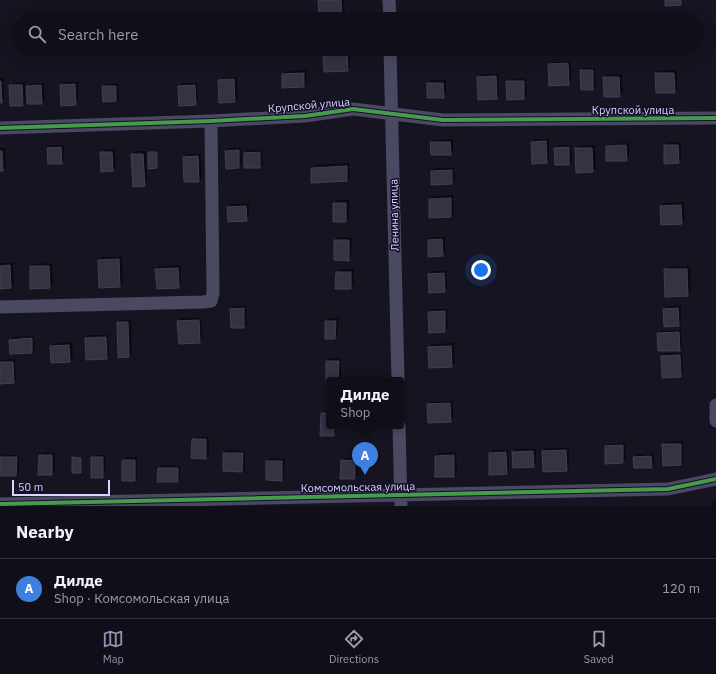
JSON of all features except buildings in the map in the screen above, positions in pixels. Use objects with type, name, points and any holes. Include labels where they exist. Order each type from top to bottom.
[{"type":"street","points":[[389,0],[390,12]]},
{"type":"street","name":"Ленина улица","points":[[390,56],[398,377]]},
{"type":"street","name":"Крупской улица","points":[[0,128],[211,121],[305,116],[353,109],[443,120],[716,118]]},
{"type":"street","points":[[0,307],[203,302],[211,300],[213,293],[211,121]]},
{"type":"street","points":[[716,405],[716,421]]},
{"type":"street","points":[[399,429],[401,500]]},
{"type":"street","name":"Комсомольская улица","points":[[0,504],[401,500],[668,489],[716,479]]},
{"type":"cycle path","points":[[0,128],[211,121],[305,116],[353,109],[443,120],[716,118]]},
{"type":"cycle path","points":[[0,504],[668,489],[716,479]]},
{"type":"place","name":"Дилде","points":[[365,475]]}]
